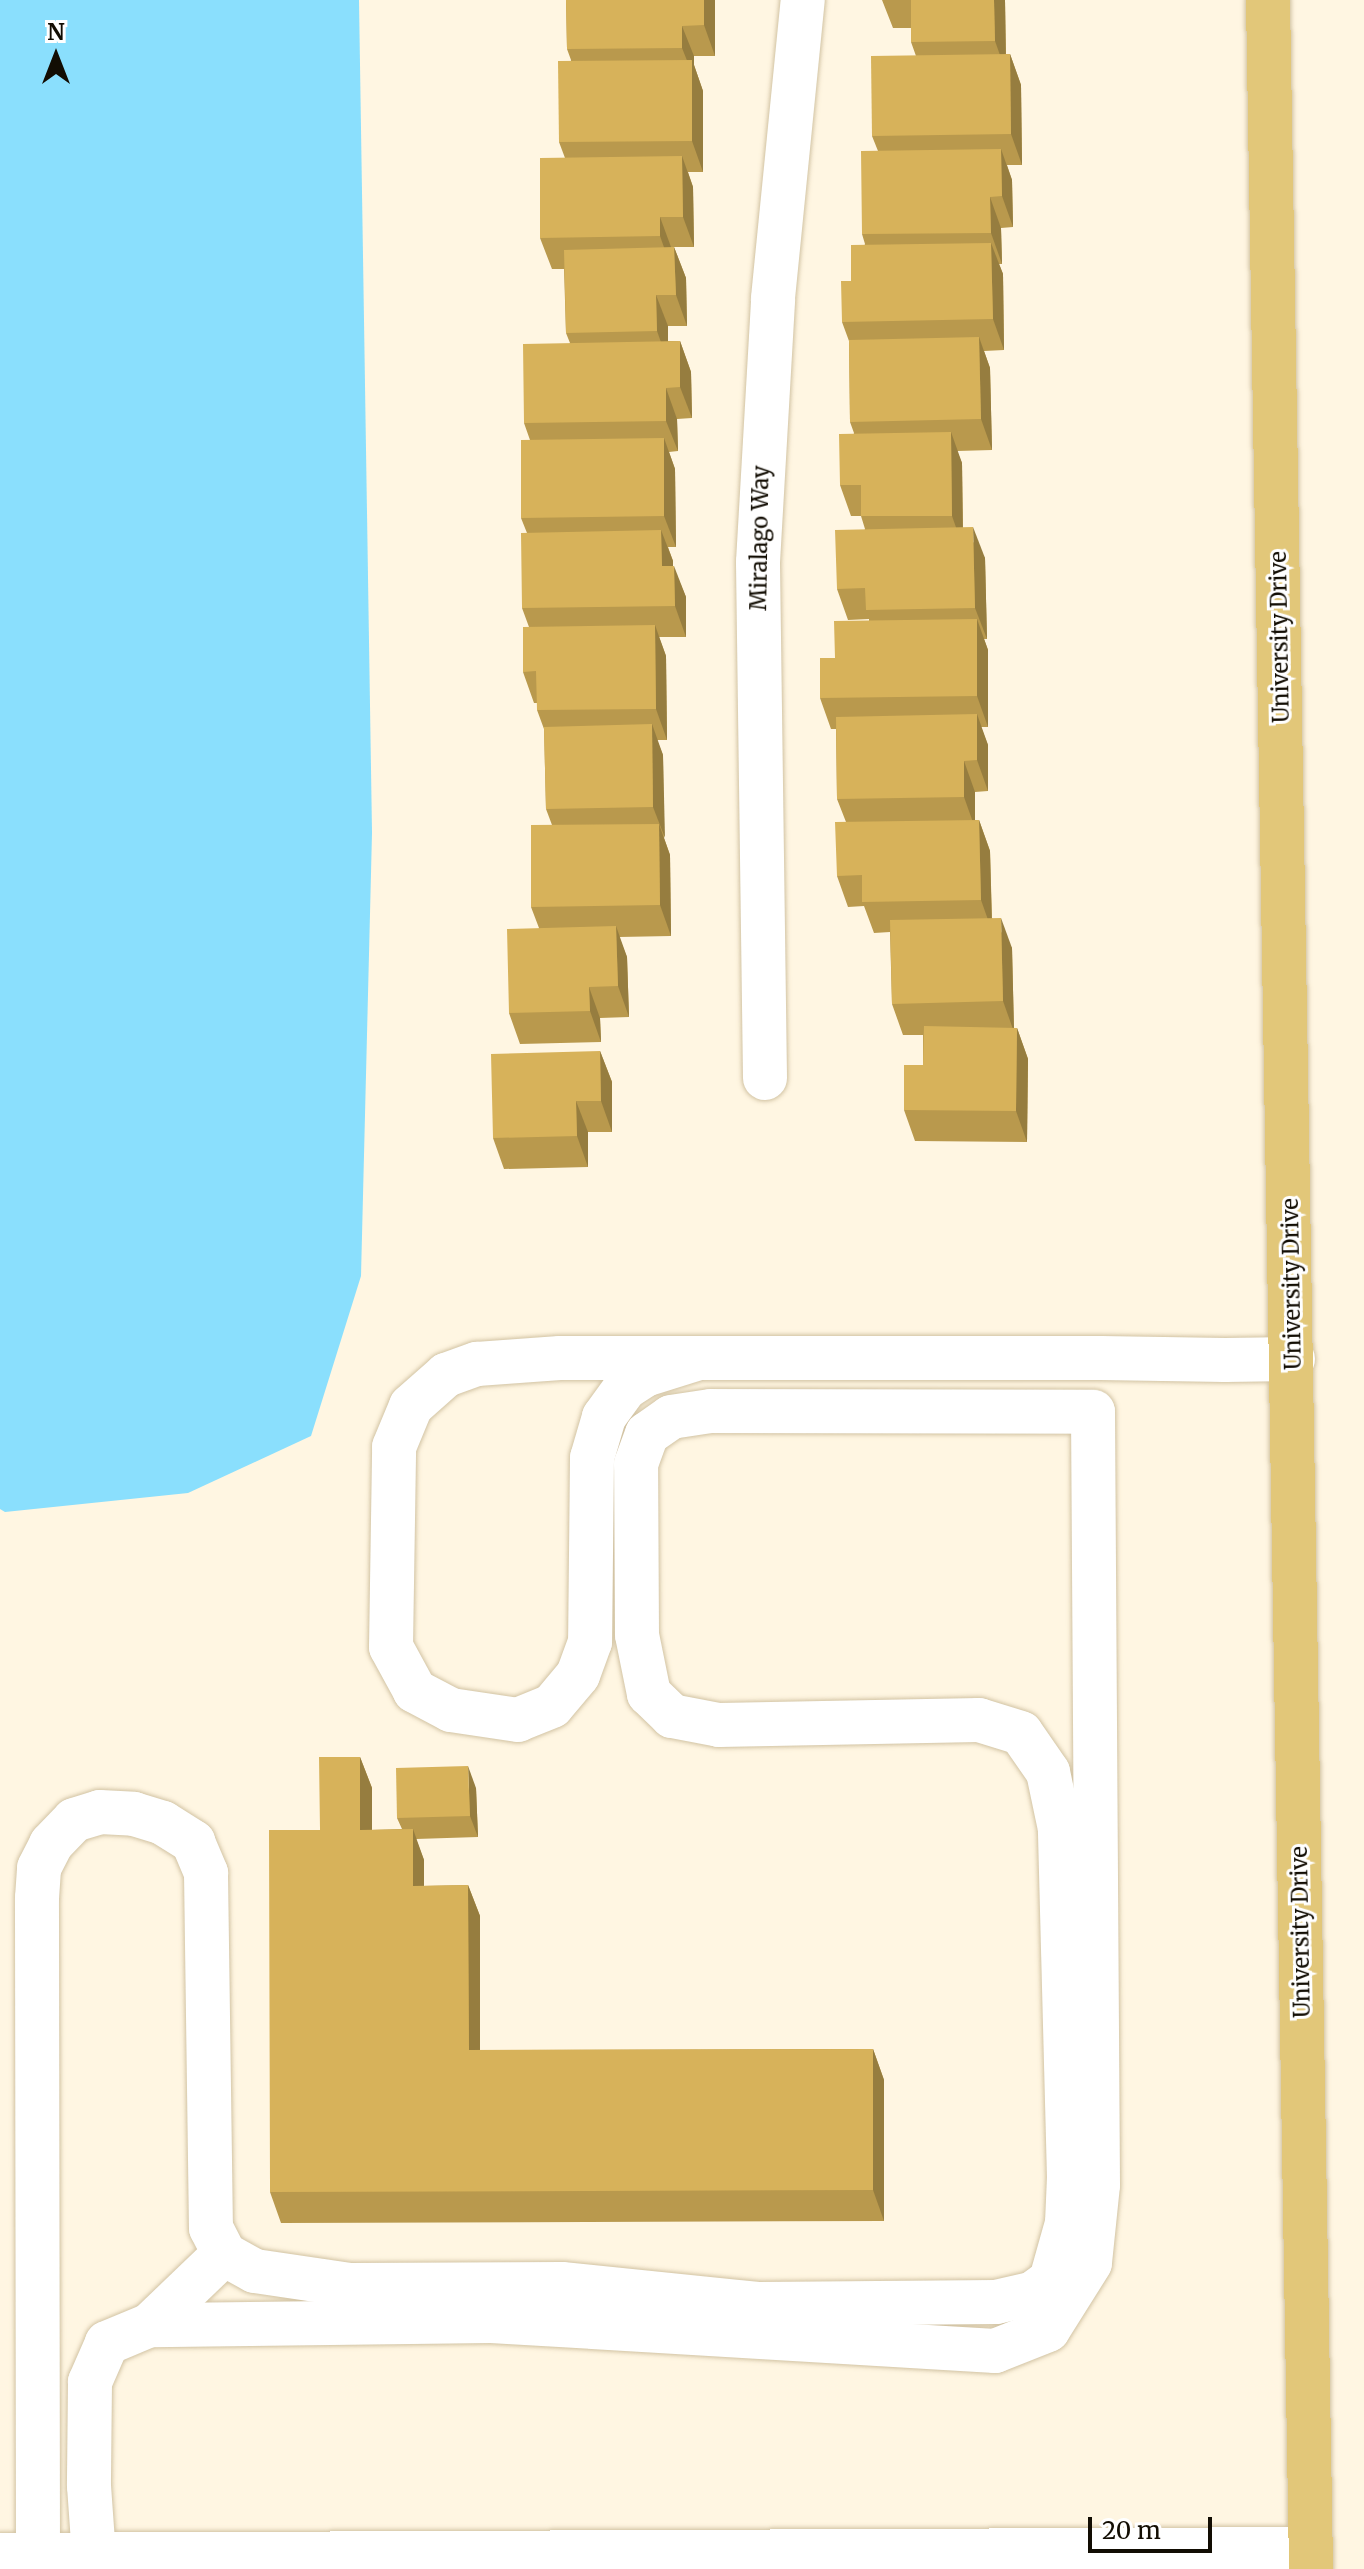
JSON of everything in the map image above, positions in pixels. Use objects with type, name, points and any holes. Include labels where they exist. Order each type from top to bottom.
[{"type":"main road","name":"University Drive","points":[[1268,0],[1311,2559]]},
{"type":"street","name":"Miralago Way","points":[[765,1078],[758,562],[773,298],[803,0]]},
{"type":"street","points":[[699,1358],[645,1375],[625,1388],[604,1417],[592,1458],[590,1642],[578,1675],[552,1706],[518,1720],[451,1710],[415,1691],[391,1647],[394,1447],[411,1406],[446,1375],[477,1364],[560,1358],[699,1358],[1293,1359]]},
{"type":"street","points":[[150,2325],[491,2321],[995,2351],[1048,2330],[1090,2263],[1098,2185],[1093,1412],[711,1411],[671,1417],[659,1425],[647,1434],[636,1464],[637,1635],[649,1694],[672,1716],[719,1725],[979,1720],[1021,1733],[1048,1772],[1060,1829],[1069,2178],[1067,2223],[1051,2280],[1032,2294],[996,2302],[760,2304],[562,2284],[350,2285],[255,2271],[224,2254],[211,2228],[206,1873],[193,1842],[163,1823],[134,1814],[100,1812],[74,1820],[51,1844],[39,1868],[27,2559],[91,2562],[1311,2559]]},
{"type":"street","points":[[91,2562],[90,2382],[107,2343],[150,2325],[224,2254]]},
{"type":"water","points":[[0,0],[359,0],[372,833],[361,1276],[311,1436],[188,1493],[5,1512],[0,1509]]},
{"type":"building","points":[[566,0],[704,0],[704,25],[682,26],[682,48],[567,49]]},
{"type":"building","points":[[911,0],[994,0],[995,41],[911,42]]},
{"type":"building","points":[[1010,54],[1011,134],[872,136],[871,56]]},
{"type":"building","points":[[692,60],[692,141],[559,142],[558,61]]},
{"type":"building","points":[[1001,149],[1002,196],[990,197],[991,233],[862,234],[861,151]]},
{"type":"building","points":[[682,156],[683,217],[660,217],[660,236],[540,238],[540,158]]},
{"type":"building","points":[[991,243],[993,319],[842,322],[841,281],[851,281],[851,245]]},
{"type":"building","points":[[674,247],[676,295],[656,295],[657,331],[566,333],[564,250]]},
{"type":"building","points":[[979,337],[981,419],[850,422],[849,340]]},
{"type":"building","points":[[680,341],[680,387],[666,388],[666,421],[524,423],[523,344]]},
{"type":"building","points":[[951,432],[952,516],[861,516],[861,485],[840,485],[839,434]]},
{"type":"building","points":[[664,438],[664,516],[521,518],[521,440]]},
{"type":"building","points":[[973,527],[975,608],[866,610],[865,588],[837,589],[835,530]]},
{"type":"building","points":[[661,530],[662,566],[674,566],[675,606],[522,608],[521,533]]},
{"type":"building","points":[[977,619],[977,696],[820,698],[820,658],[835,658],[834,621]]},
{"type":"building","points":[[655,625],[656,709],[537,710],[536,671],[523,672],[523,627]]},
{"type":"building","points":[[977,714],[977,760],[964,761],[964,797],[837,799],[836,717]]},
{"type":"building","points":[[652,724],[653,807],[546,809],[544,727]]},
{"type":"building","points":[[979,820],[981,900],[862,902],[862,875],[837,876],[835,822]]},
{"type":"building","points":[[659,824],[660,905],[531,907],[531,825]]},
{"type":"building","points":[[1001,918],[1003,1001],[892,1004],[890,920]]},
{"type":"building","points":[[616,926],[618,986],[589,987],[590,1011],[509,1013],[507,929]]},
{"type":"building","points":[[924,1026],[1017,1028],[1016,1111],[904,1110],[904,1065],[923,1065]]},
{"type":"building","points":[[600,1051],[601,1101],[576,1101],[577,1136],[493,1138],[491,1054]]},
{"type":"building","points":[[319,1757],[360,1757],[360,1830],[413,1829],[413,1886],[468,1885],[469,2050],[873,2049],[873,2190],[270,2192],[269,1830],[320,1830]]},
{"type":"building","points":[[468,1766],[470,1816],[397,1818],[396,1768]]}]
